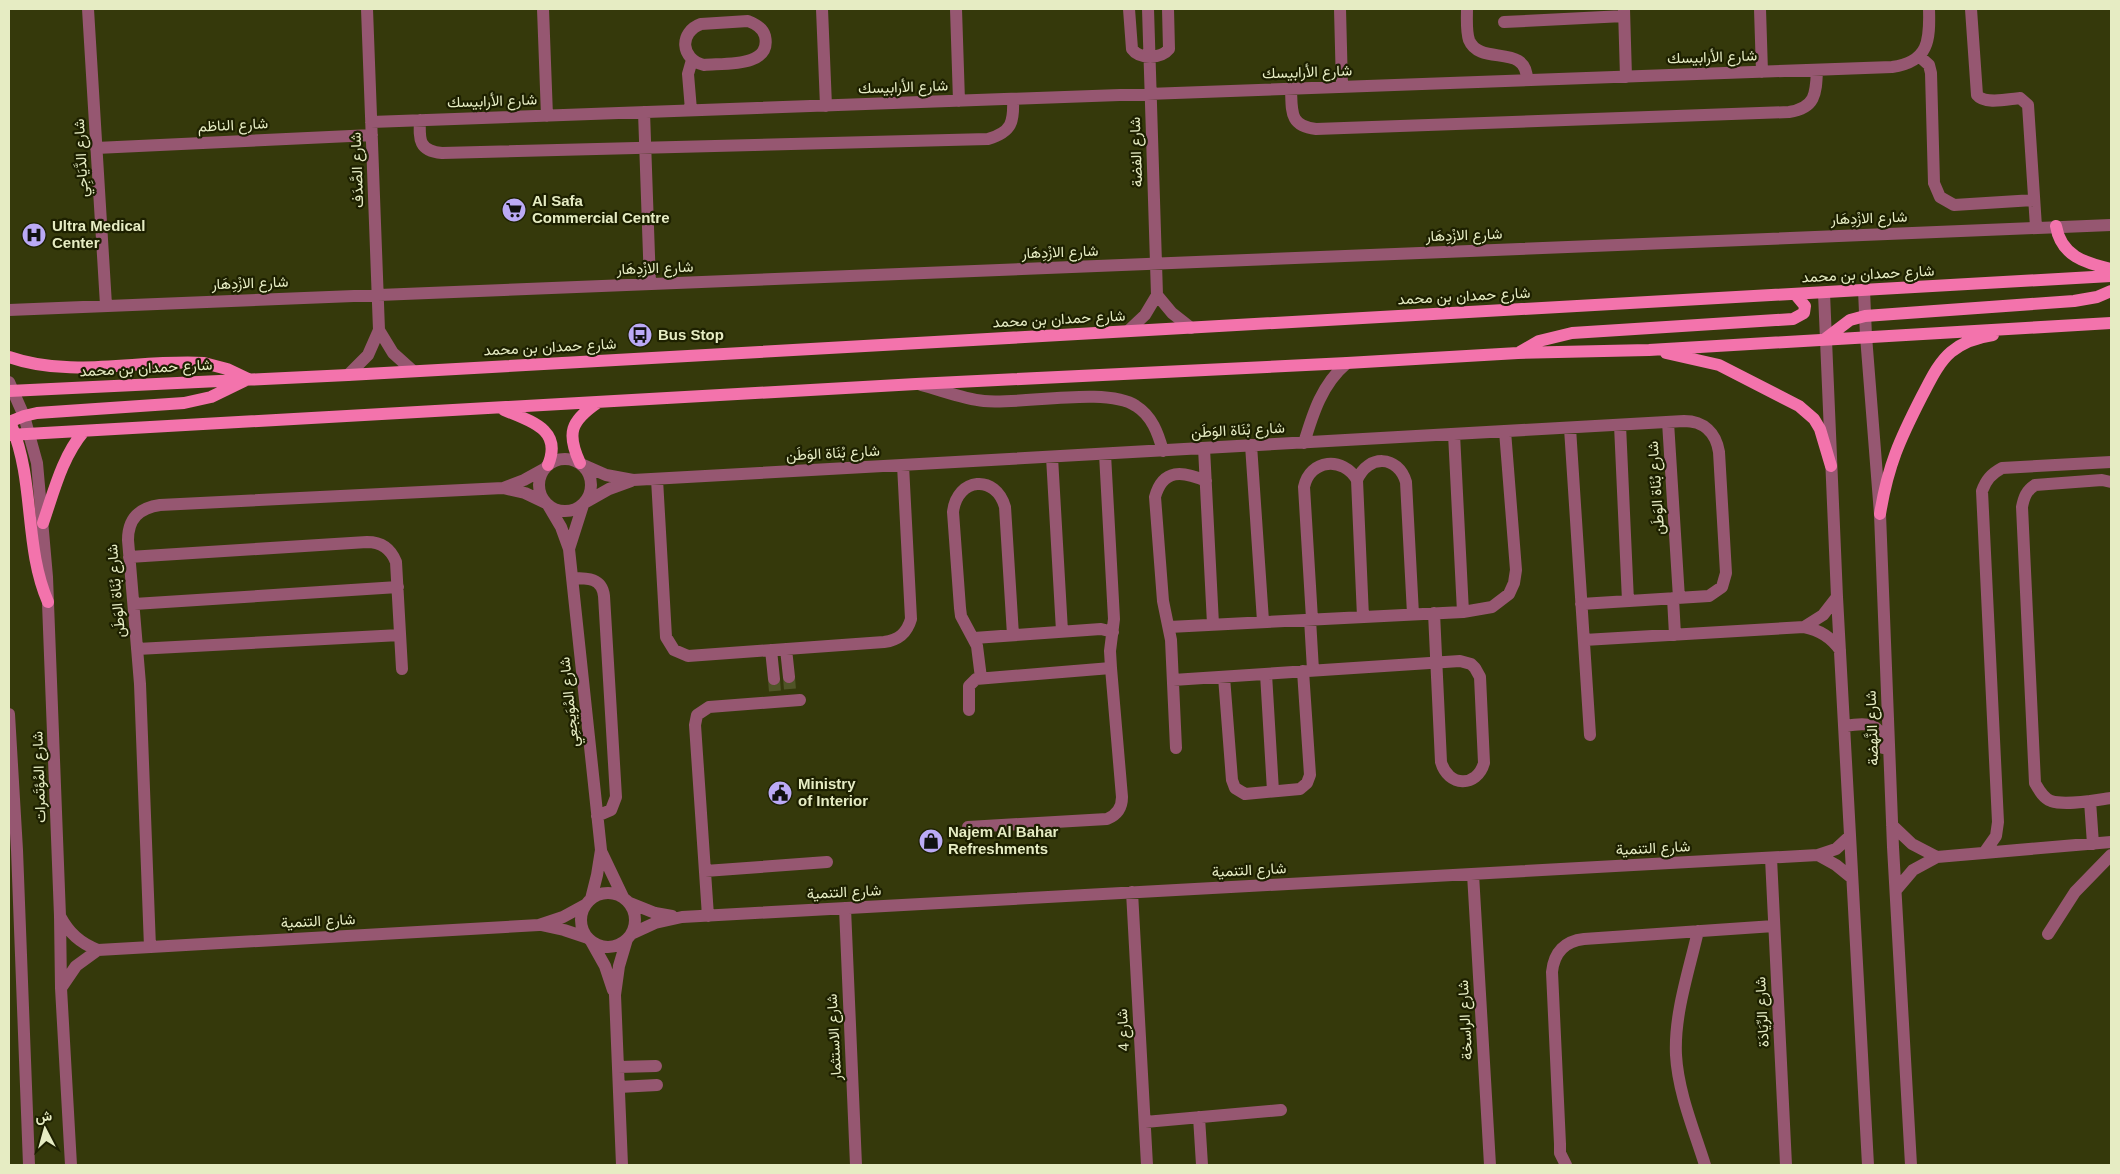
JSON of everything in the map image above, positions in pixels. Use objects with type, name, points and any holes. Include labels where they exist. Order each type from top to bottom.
[{"type":"main road","points":[[2056,226],[2062,243],[2076,258],[2111,270]]},
{"type":"main road","name":"شارع حمدان بن محمد","points":[[10,392],[248,379],[348,376],[2111,276]]},
{"type":"main road","points":[[1825,339],[1850,320],[1865,316],[2074,301],[2111,291]]},
{"type":"main road","points":[[1518,353],[1538,341],[1572,333],[1793,319],[1804,313],[1805,306],[1795,294]]},
{"type":"main road","points":[[10,427],[30,433],[84,431],[916,384],[1347,364],[1518,353],[1648,350],[2111,323]]},
{"type":"main road","points":[[1880,514],[1884,485],[1894,452],[1938,366],[1952,351],[1970,341],[1986,336],[2043,326]]},
{"type":"main road","points":[[1648,350],[1719,365],[1800,406],[1814,419],[1820,429],[1832,466]]},
{"type":"main road","points":[[9,357],[34,365],[60,368],[204,363],[227,368],[248,379]]},
{"type":"main road","points":[[10,427],[24,416],[184,403],[211,397],[248,379]]},
{"type":"main road","points":[[581,464],[573,446],[572,429],[581,415],[598,403]]},
{"type":"main road","points":[[499,408],[527,420],[547,432],[552,451],[546,467]]},
{"type":"main road","points":[[10,427],[25,476],[39,577],[48,602]]},
{"type":"main road","points":[[43,523],[62,465],[84,431]]},
{"type":"street","name":"شارع الدَّيَاجِي","points":[[88,9],[106,305]]},
{"type":"street","name":"شارع الصَّدَف","points":[[348,376],[368,355],[379,330],[367,9]]},
{"type":"street","points":[[543,9],[547,116]]},
{"type":"street","points":[[822,9],[826,106]]},
{"type":"street","points":[[956,9],[959,101]]},
{"type":"street","points":[[1129,9],[1132,49],[1137,54],[1149,56],[1163,54],[1169,48],[1168,9]]},
{"type":"street","name":"شارع الفضة","points":[[1148,9],[1157,295]]},
{"type":"street","points":[[1340,9],[1342,87]]},
{"type":"street","points":[[1467,9],[1468,36],[1472,46],[1482,52],[1519,61],[1526,69],[1527,80]]},
{"type":"street","points":[[1760,9],[1762,72]]},
{"type":"street","points":[[1928,9],[1930,34],[1920,56],[1929,66],[1931,73],[1934,183],[1940,197],[1954,205],[2034,200]]},
{"type":"street","points":[[1972,9],[1977,95],[1986,100],[2020,98],[2028,105],[2036,227]]},
{"type":"street","points":[[1504,22],[1624,12],[1626,76]]},
{"type":"street","points":[[748,21],[760,27],[764,32],[766,44],[764,50],[754,60],[704,64],[692,60],[688,56],[685,44],[686,37],[695,26],[748,21]]},
{"type":"street","name":"شارع الأرابيسك","points":[[372,129],[420,120],[1902,66],[1920,56]]},
{"type":"street","points":[[691,110],[688,74],[692,60]]},
{"type":"street","points":[[1291,89],[1294,119],[1300,125],[1316,128],[1789,112],[1803,108],[1813,99],[1816,91],[1817,70]]},
{"type":"street","points":[[420,120],[419,136],[422,143],[432,152],[988,139],[1000,136],[1007,130],[1014,114],[1013,99]]},
{"type":"street","points":[[644,112],[650,284]]},
{"type":"street","name":"شارع الناظم","points":[[96,148],[372,129]]},
{"type":"street","name":"شارع الازْدِهَار","points":[[10,310],[2111,225]]},
{"type":"street","name":"شارع النَّهضة","points":[[1864,290],[1880,514],[1893,847],[1911,1165]]},
{"type":"street","name":"شارع النَّهضة","points":[[1824,293],[1849,836],[1868,1165]]},
{"type":"street","points":[[1128,331],[1145,315],[1157,295],[1172,313],[1191,328]]},
{"type":"street","name":"شارع الصَّدَف","points":[[379,330],[393,353],[413,371]]},
{"type":"street","points":[[1304,443],[1324,390],[1337,371],[1347,364]]},
{"type":"street","points":[[916,384],[984,401],[1107,397],[1135,405],[1151,420],[1163,450]]},
{"type":"street","name":"شارع المُؤتَمرات","points":[[10,392],[24,416],[30,433],[37,463],[43,523],[48,602],[61,988],[71,1165]]},
{"type":"street","points":[[1581,604],[1709,596],[1716,593],[1724,580],[1719,452],[1714,436],[1700,424],[1692,421],[1668,422]]},
{"type":"street","name":"شارع بُنَاة الوَطَن","points":[[581,464],[606,475],[633,480],[1668,422],[1676,598],[1675,635]]},
{"type":"street","points":[[1620,425],[1628,601]]},
{"type":"street","points":[[1570,428],[1590,735]]},
{"type":"street","points":[[1169,627],[1463,612],[1481,610],[1501,601],[1509,594],[1514,583],[1516,570],[1505,431]]},
{"type":"street","points":[[1454,434],[1463,612]]},
{"type":"street","points":[[1252,445],[1263,621]]},
{"type":"street","points":[[1204,448],[1213,624]]},
{"type":"street","points":[[968,826],[1101,820],[1117,813],[1122,803],[1111,668],[1114,612],[1105,454]]},
{"type":"street","points":[[1052,457],[1062,631]]},
{"type":"street","points":[[563,459],[581,464],[591,478],[592,486],[584,503],[569,511],[555,509],[547,504],[541,495],[539,486],[540,477],[546,467],[563,459]]},
{"type":"street","points":[[1357,480],[1365,468],[1378,461],[1393,464],[1404,475],[1406,482],[1413,614]]},
{"type":"street","points":[[1984,853],[1996,836],[1998,822],[1982,491],[1986,481],[1993,473],[2002,468],[2111,462]]},
{"type":"street","points":[[1224,676],[1233,784],[1238,791],[1245,794],[1300,789],[1309,780],[1310,774],[1308,671],[1311,619],[1304,487],[1306,480],[1316,468],[1330,463],[1343,466],[1357,480],[1363,616]]},
{"type":"street","points":[[657,479],[665,630],[669,644],[680,654],[688,656],[884,642],[899,637],[905,632],[909,625],[911,612],[903,465]]},
{"type":"street","name":"شارع بُنَاة الوَطَن","points":[[503,488],[524,480],[546,467]]},
{"type":"street","points":[[1176,748],[1169,627],[1162,601],[1155,496],[1161,482],[1176,473],[1185,473],[1206,481]]},
{"type":"street","name":"شارع بُنَاة الوَطَن","points":[[584,503],[609,489],[633,480]]},
{"type":"street","points":[[2111,482],[2102,480],[2035,485],[2028,490],[2022,507],[2035,783],[2041,794],[2050,800],[2062,802],[2111,798]]},
{"type":"street","points":[[981,678],[977,646],[961,616],[953,512],[954,503],[964,489],[972,485],[990,486],[1003,498],[1013,634]]},
{"type":"street","name":"شارع بُنَاة الوَطَن","points":[[150,947],[137,649],[128,530],[136,515],[150,506],[503,488],[525,493],[547,504]]},
{"type":"street","name":"شارع المُوَيجعِي","points":[[569,550],[584,503]]},
{"type":"street","name":"شارع المُوَيجعِي","points":[[547,504],[561,527],[569,550],[601,850],[597,875],[588,902]]},
{"type":"street","points":[[129,557],[375,542],[389,549],[396,562],[402,669]]},
{"type":"street","points":[[572,578],[586,578],[598,582],[604,596],[616,797],[612,810],[597,816]]},
{"type":"street","points":[[134,604],[398,588]]},
{"type":"street","points":[[1804,627],[1823,615],[1837,598]]},
{"type":"street","points":[[1173,680],[1436,662],[1465,661],[1475,668],[1480,677],[1484,763],[1478,775],[1466,781],[1459,781],[1447,774],[1441,762],[1436,662],[1434,613]]},
{"type":"street","points":[[1584,640],[1804,627],[1821,632],[1835,643],[1840,650]]},
{"type":"street","points":[[974,638],[1101,629],[1113,632]]},
{"type":"street","points":[[137,649],[400,635]]},
{"type":"street","points":[[708,916],[695,725],[697,715],[709,707],[775,691],[792,692],[786,649]]},
{"type":"street","points":[[772,650],[775,691]]},
{"type":"street","points":[[969,710],[969,686],[981,678],[1111,668]]},
{"type":"street","points":[[1266,674],[1273,791]]},
{"type":"street","name":"شارع المُؤتَمرات","points":[[9,714],[13,855],[19,908],[29,1165]]},
{"type":"street","points":[[1845,726],[1866,723],[1879,731],[1882,738],[1885,819],[1893,847]]},
{"type":"street","points":[[2090,800],[2093,844]]},
{"type":"street","points":[[1892,824],[1912,844],[1937,857]]},
{"type":"street","name":"شارع التنمية","points":[[629,937],[655,923],[682,917],[1818,855],[1836,849],[1849,836]]},
{"type":"street","points":[[1896,890],[1913,870],[1937,857],[2111,842]]},
{"type":"street","name":"شارع المُوَيجعِي","points":[[601,850],[626,900]]},
{"type":"street","points":[[1818,855],[1836,865],[1852,878]]},
{"type":"street","points":[[2048,934],[2075,892],[2111,855]]},
{"type":"street","name":"شارع الرِّيَادَة","points":[[1771,858],[1786,1165]]},
{"type":"street","points":[[705,871],[827,862]]},
{"type":"street","name":"شارع الراسخة","points":[[1472,874],[1490,1165]]},
{"type":"street","name":"شارع 4","points":[[1132,892],[1148,1165]]},
{"type":"street","points":[[615,994],[605,966],[581,922],[588,902],[607,893],[626,900],[635,918],[619,966],[615,994],[622,1165]]},
{"type":"street","points":[[9,897],[19,908]]},
{"type":"street","name":"شارع التنمية","points":[[626,900],[655,913],[682,917]]},
{"type":"street","name":"شارع التنمية","points":[[539,925],[563,917],[588,902]]},
{"type":"street","name":"شارع الاستثمار","points":[[845,908],[856,1165]]},
{"type":"street","points":[[60,916],[66,928],[75,938],[98,950]]},
{"type":"street","name":"شارع التنمية","points":[[98,950],[539,925],[564,930],[590,939]]},
{"type":"street","points":[[1566,1165],[1560,1153],[1552,972],[1553,962],[1558,952],[1566,944],[1575,940],[1774,926]]},
{"type":"street","points":[[1698,931],[1678,1022],[1676,1054],[1680,1082],[1706,1165]]},
{"type":"street","points":[[590,939],[609,947],[616,946],[629,937]]},
{"type":"street","points":[[61,988],[76,966],[98,950]]},
{"type":"street","points":[[618,1067],[656,1066]]},
{"type":"street","points":[[618,1087],[657,1085]]},
{"type":"street","points":[[1145,1122],[1280,1110]]},
{"type":"street","points":[[1198,1117],[1202,1165]]},
{"type":"tunnel","points":[[789,677],[790,690]]},
{"type":"tunnel","points":[[774,679],[775,692]]},
{"type":"place","name":"Al Safa Commercial Centre","points":[[514,210]]},
{"type":"place","name":"Ultra Medical Center","points":[[34,235]]},
{"type":"place","name":"Bus Stop","points":[[640,335]]},
{"type":"place","name":"Ministry of Interior","points":[[780,793]]},
{"type":"place","name":"Najem Al Bahar Refreshments","points":[[931,841]]}]
